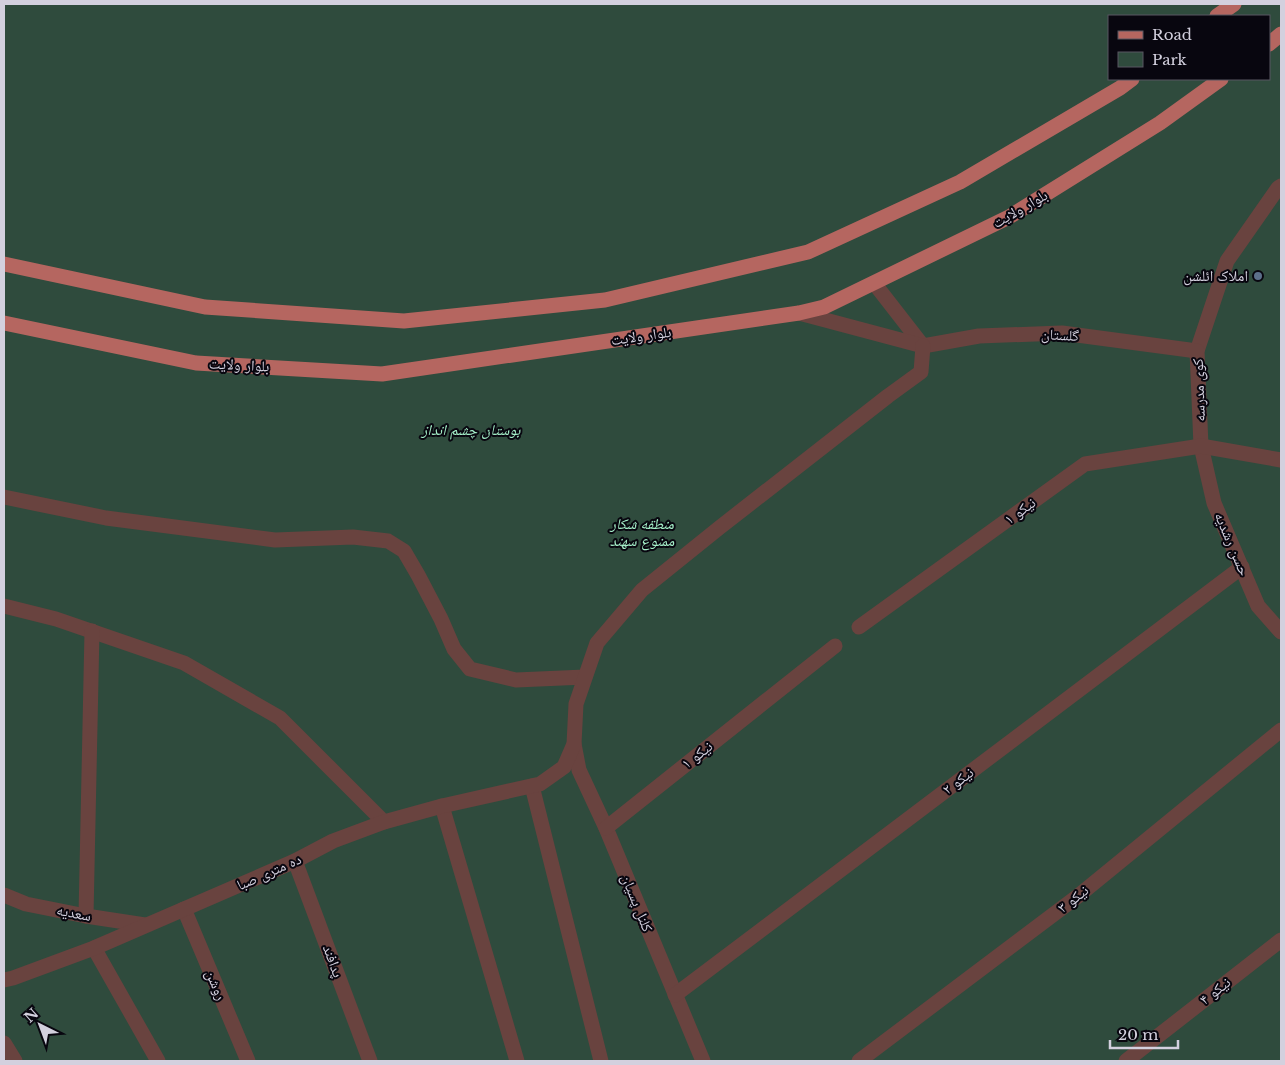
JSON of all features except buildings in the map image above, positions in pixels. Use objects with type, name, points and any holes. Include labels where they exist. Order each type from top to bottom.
[{"type":"main road","points":[[1218,15],[1234,4]]},
{"type":"main road","points":[[1270,43],[1281,34]]},
{"type":"main road","points":[[4,264],[204,307],[404,321],[605,300],[808,252],[960,182],[1131,80]]},
{"type":"main road","name":"بلوار ولایت","points":[[4,323],[196,363],[382,374],[799,313],[824,307],[1009,217],[1160,123],[1220,80]]},
{"type":"street","name":"کوی مدرسه","points":[[1201,446],[1197,351],[1226,262],[1281,186]]},
{"type":"street","points":[[601,1061],[536,785],[564,766],[574,744],[576,704],[597,643],[642,590],[921,372],[923,346],[874,283]]},
{"type":"street","name":"گلستان","points":[[799,313],[923,346],[979,336],[1062,333],[1197,351]]},
{"type":"street","points":[[1201,446],[1281,460]]},
{"type":"street","name":"حسن رشدیه","points":[[1201,446],[1214,503],[1258,606],[1281,632]]},
{"type":"street","name":"نیکو ۱","points":[[859,627],[1085,464],[1201,446]]},
{"type":"street","points":[[4,497],[106,518],[275,540],[353,538],[388,541],[404,551],[441,619],[454,649],[470,669],[516,680],[585,677]]},
{"type":"street","name":"نیکو ۲","points":[[675,995],[1242,567]]},
{"type":"street","points":[[4,606],[56,619],[184,663],[280,718],[384,822]]},
{"type":"street","points":[[86,916],[92,631]]},
{"type":"street","name":"نیکو ۱","points":[[606,828],[835,646]]},
{"type":"street","name":"نیکو ۳","points":[[859,1061],[1078,896],[1281,730]]},
{"type":"street","name":"کلنل پسیان","points":[[574,744],[579,770],[606,828],[703,1061]]},
{"type":"street","name":"ده متری صبا","points":[[4,980],[94,948],[295,861],[333,841],[384,822],[442,806],[536,785]]},
{"type":"street","points":[[442,806],[517,1061]]},
{"type":"street","name":"پدافند","points":[[295,861],[370,1061]]},
{"type":"street","name":"سعدیه","points":[[4,895],[26,904],[145,926]]},
{"type":"street","name":"روشن","points":[[184,909],[248,1061]]},
{"type":"street","name":"نیکو ۴","points":[[1126,1061],[1281,940]]},
{"type":"street","points":[[94,948],[158,1061]]},
{"type":"street","points":[[4,1043],[15,1061]]},
{"type":"green space","name":"منطقه شکار ممنوع سهند","points":[[4,4],[1281,4],[1281,1061],[4,1061]]},
{"type":"place","name":"املاک ائلشن","points":[[1258,276]]},
{"type":"park label","name":"بوستان چشم انداز","points":[[471,430]]}]
